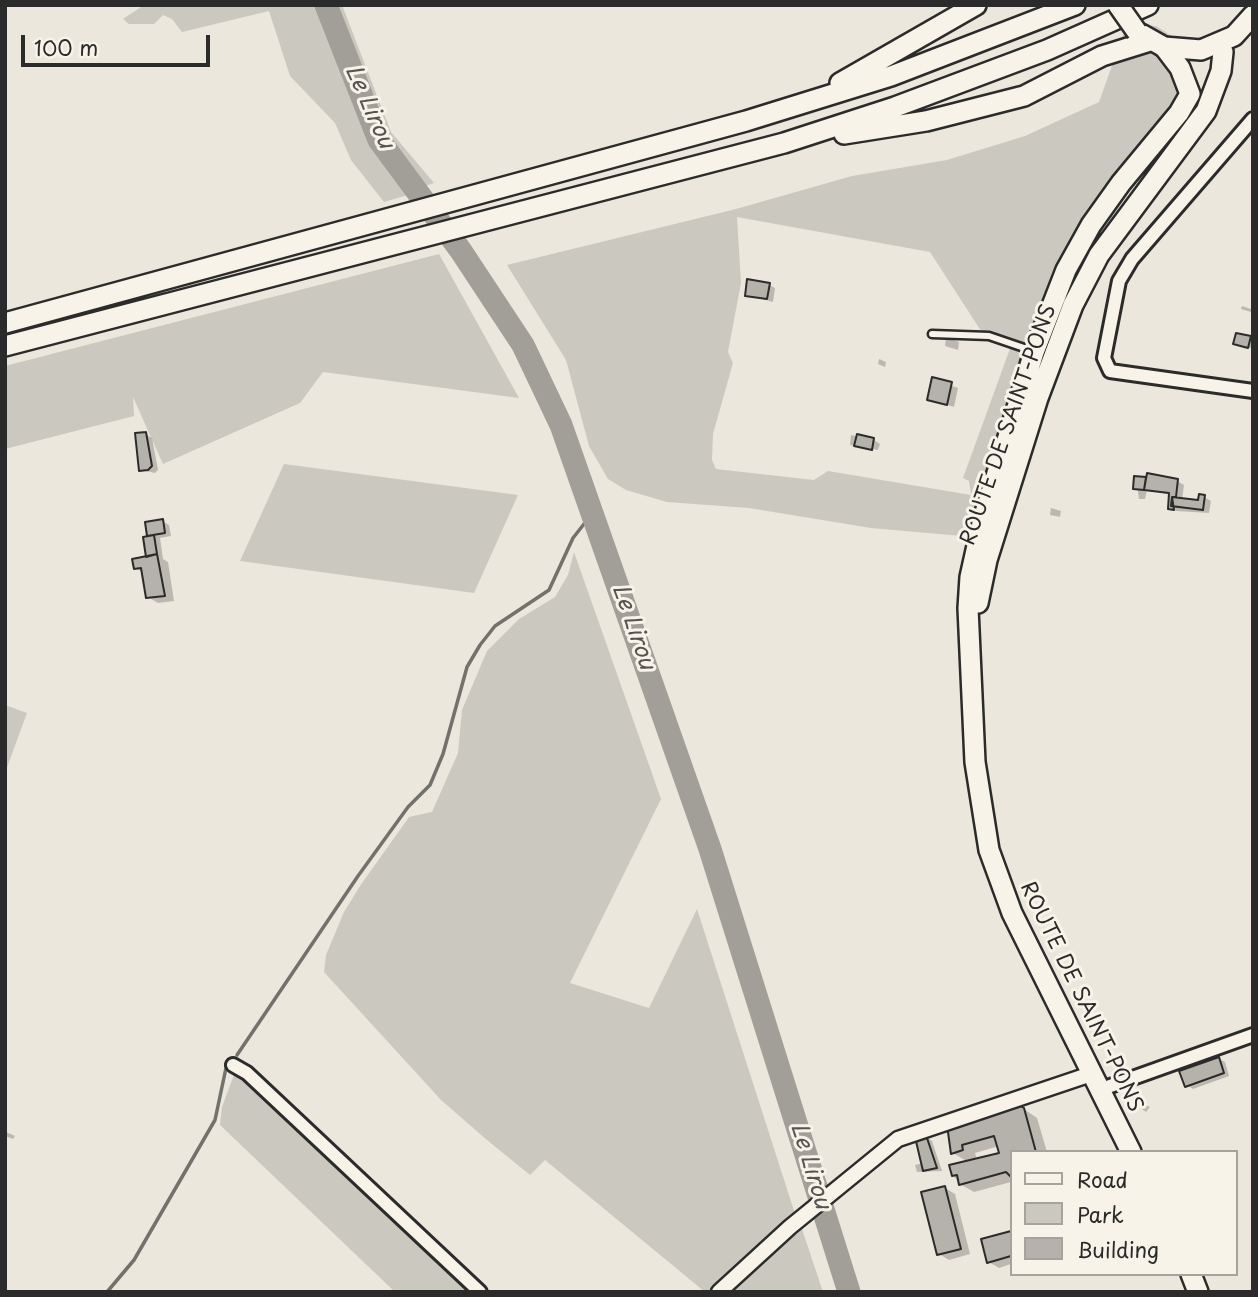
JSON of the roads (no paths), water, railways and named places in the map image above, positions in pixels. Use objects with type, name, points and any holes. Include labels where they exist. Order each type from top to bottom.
[{"type":"main road","points":[[746,121],[829,90],[976,5]]},
{"type":"main road","points":[[5,323],[746,121],[891,76],[1074,5]]},
{"type":"main road","points":[[1118,5],[1150,40]]},
{"type":"main road","points":[[5,346],[784,144],[895,107],[1047,50],[1148,5]]},
{"type":"main road","points":[[784,144],[926,121],[1024,96],[1102,56],[1150,40],[1201,50],[1219,45],[1251,20]]},
{"type":"main road","name":"ROUTE DE SAINT-PONS","points":[[1130,1150],[1012,913],[989,850],[975,762],[969,653],[970,577],[987,507],[1034,352],[1066,270],[1091,225],[1121,183],[1179,113],[1190,94],[1180,68],[1150,40]]},
{"type":"main road","name":"ROUTE DE SAINT-PONS","points":[[969,653],[987,560],[1038,398],[1073,305],[1099,255],[1206,111],[1222,71],[1223,51],[1219,45]]},
{"type":"street","points":[[1253,119],[1132,259],[1119,281],[1104,358],[1110,370],[1253,391]]},
{"type":"street","points":[[719,1292],[849,1176],[898,1139],[1253,1035]]},
{"type":"street","points":[[233,1065],[247,1073],[480,1292]]},
{"type":"lane","points":[[932,334],[989,336],[1034,352]]},
{"type":"waterway","name":"Le Lirou","points":[[326,5],[379,140],[461,251],[523,345],[561,425],[710,849],[849,1292]]},
{"type":"waterway","points":[[237,1055],[358,876],[408,807],[430,785],[443,754],[467,667],[480,645],[495,626],[549,590],[573,538],[591,515]]},
{"type":"waterway","points":[[107,1292],[134,1260],[215,1120],[226,1068]]}]
